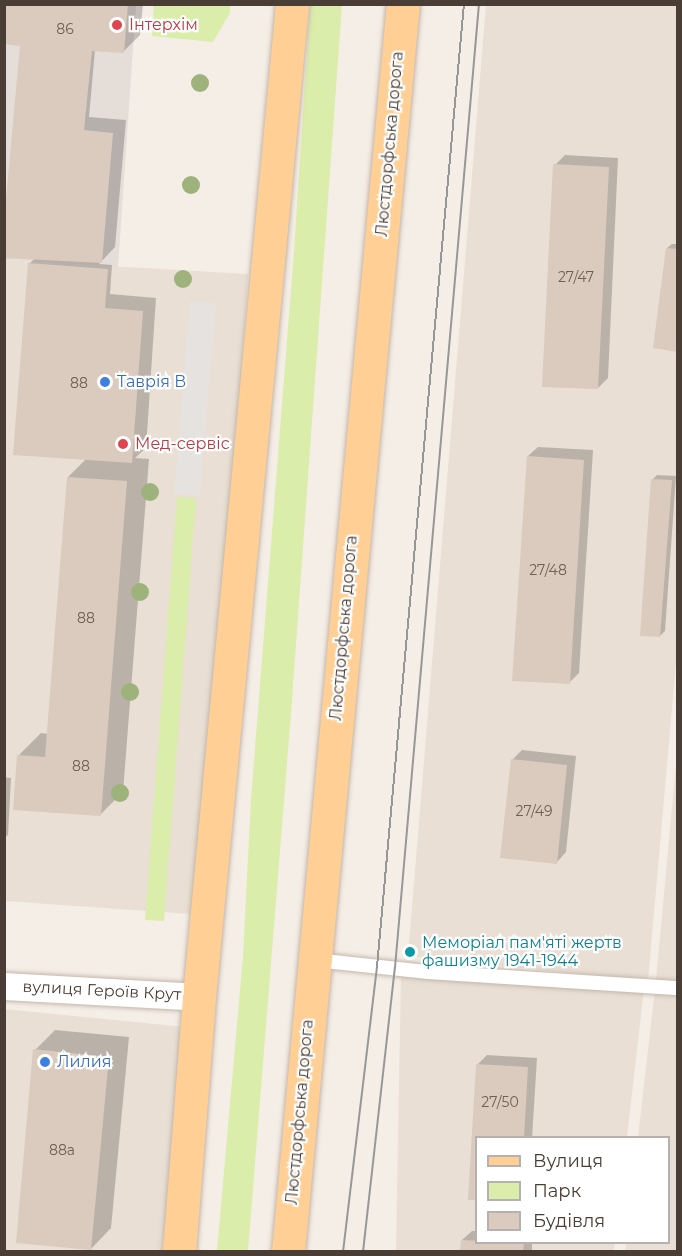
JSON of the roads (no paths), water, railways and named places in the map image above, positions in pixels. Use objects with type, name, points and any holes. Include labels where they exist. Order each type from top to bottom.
[{"type":"main road","points":[[179,1251],[199,997],[292,4]]},
{"type":"main road","name":"Люстдорфська дорога","points":[[288,1251],[313,960],[403,4]]},
{"type":"street","name":"вулиця Героїв Крут","points":[[4,986],[199,997]]},
{"type":"lane","points":[[313,960],[428,972],[678,988]]},
{"type":"tram line","points":[[343,1252],[377,967],[464,4]]},
{"type":"tram line","points":[[363,1252],[395,968],[479,4]]},
{"type":"place","name":"Інтерхім","points":[[117,25]]},
{"type":"place","name":"Таврія В","points":[[105,382]]},
{"type":"place","name":"Мед-сервіс","points":[[123,444]]},
{"type":"place","name":"Меморіал пам'яті жертв фашизму 1941-1944","points":[[410,952]]},
{"type":"place","name":"Лилия","points":[[45,1062]]}]
